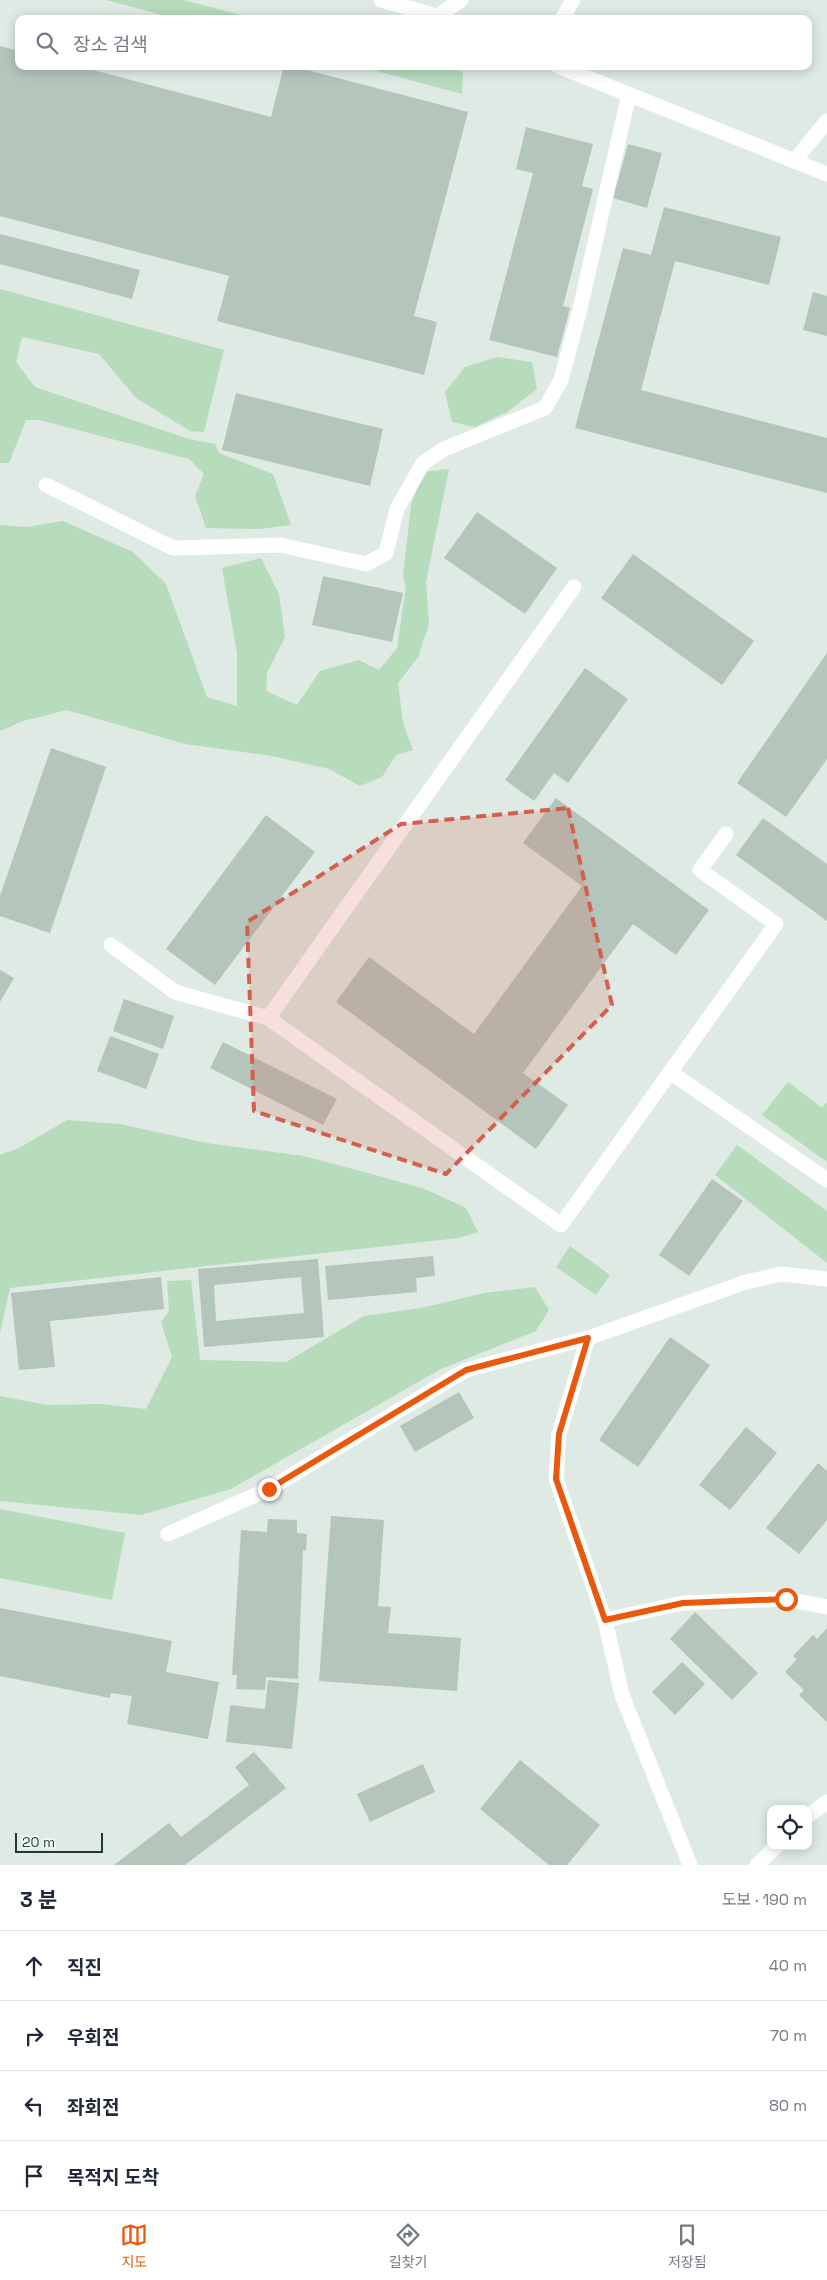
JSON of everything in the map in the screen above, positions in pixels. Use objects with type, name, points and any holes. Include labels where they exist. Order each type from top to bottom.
[{"type":"street","points":[[381,0],[436,15]]},
{"type":"street","points":[[445,15],[461,0]]},
{"type":"street","points":[[564,15],[573,0]]},
{"type":"street","points":[[568,70],[827,174]]},
{"type":"street","points":[[46,485],[173,548],[280,545],[366,564],[386,553],[397,509],[423,463],[444,449],[545,408],[561,380],[579,313],[629,94]]},
{"type":"street","points":[[795,160],[827,121]]},
{"type":"street","points":[[268,1018],[574,587]]},
{"type":"street","points":[[110,945],[175,992],[268,1018],[561,1226],[776,924],[700,870],[726,834]]},
{"type":"street","points":[[670,1072],[827,1180]]},
{"type":"street","points":[[168,1534],[269,1489],[466,1370],[588,1338],[746,1282],[781,1274],[827,1279]]},
{"type":"street","points":[[588,1338],[559,1434],[556,1479],[605,1620],[622,1695],[690,1865]]},
{"type":"street","points":[[605,1620],[683,1603],[786,1599],[827,1607]]},
{"type":"street","points":[[812,1813],[827,1802]]},
{"type":"street","points":[[757,1865],[772,1850]]},
{"type":"highlighted area","points":[[568,808],[612,1005],[446,1174],[254,1111],[247,922],[401,824]]},
{"type":"green space","points":[[106,0],[183,0],[241,15],[163,15]]},
{"type":"green space","points":[[373,70],[455,70],[463,72],[462,94]]},
{"type":"green space","points":[[0,289],[224,350],[204,432],[190,431],[136,398],[99,354],[22,337],[16,362],[35,387],[189,439],[215,444],[219,453],[273,474],[291,525],[259,529],[206,528],[195,496],[204,474],[189,459],[39,420],[26,420],[9,463],[0,463]]},
{"type":"green space","points":[[497,357],[532,362],[537,389],[507,412],[475,427],[452,422],[445,392],[465,367]]},
{"type":"green space","points":[[449,469],[426,582],[429,624],[418,657],[398,683],[403,723],[413,750],[396,755],[382,777],[360,786],[329,769],[272,756],[185,744],[67,710],[23,721],[0,731],[0,525],[27,527],[63,521],[133,552],[166,584],[207,697],[237,706],[237,653],[222,568],[261,558],[279,594],[285,637],[267,673],[266,691],[297,705],[320,671],[359,660],[379,670],[397,648],[406,587],[403,576],[411,505],[423,472]]},
{"type":"green space","points":[[788,1082],[822,1108],[827,1102],[827,1162],[762,1115]]},
{"type":"green space","points":[[67,1120],[120,1124],[207,1143],[303,1156],[361,1171],[425,1189],[466,1208],[478,1232],[459,1238],[10,1288],[0,1333],[0,1155],[19,1148]]},
{"type":"green space","points":[[737,1145],[827,1211],[827,1263],[715,1175]]},
{"type":"green space","points":[[570,1246],[610,1275],[596,1295],[556,1267]]},
{"type":"green space","points":[[191,1280],[200,1360],[286,1362],[364,1316],[421,1308],[484,1293],[535,1287],[549,1310],[536,1331],[441,1369],[231,1489],[141,1515],[0,1501],[0,1396],[47,1405],[101,1404],[146,1409],[172,1357],[161,1322],[169,1311],[167,1281]]},
{"type":"green space","points":[[0,1509],[125,1533],[112,1600],[0,1578]]},
{"type":"building","points":[[0,46],[15,50],[15,70],[93,70],[271,117],[283,70],[307,70],[468,112],[414,316],[437,322],[424,375],[217,321],[229,276],[0,216]]},
{"type":"building","points":[[526,127],[593,144],[582,186],[593,189],[563,306],[570,308],[557,357],[489,340],[533,173],[516,169]]},
{"type":"building","points":[[628,144],[662,153],[647,208],[613,198]]},
{"type":"building","points":[[664,207],[781,237],[769,285],[675,261],[641,390],[827,438],[827,493],[575,428],[623,248],[651,255]]},
{"type":"building","points":[[0,234],[140,270],[132,299],[0,264]]},
{"type":"building","points":[[813,292],[827,296],[827,336],[803,330]]},
{"type":"building","points":[[236,393],[383,429],[370,486],[222,450]]},
{"type":"building","points":[[477,512],[557,568],[525,614],[444,558]]},
{"type":"building","points":[[633,554],[754,641],[722,685],[601,598]]},
{"type":"building","points":[[323,576],[403,593],[392,642],[312,625]]},
{"type":"building","points":[[827,653],[827,759],[786,817],[737,783]]},
{"type":"building","points":[[585,668],[628,699],[568,783],[554,773],[534,801],[505,780]]},
{"type":"building","points":[[51,748],[106,767],[50,933],[0,916],[0,896]]},
{"type":"building","points":[[556,798],[709,910],[676,955],[633,924],[523,1073],[568,1105],[536,1149],[336,1002],[369,957],[474,1034],[582,886],[523,843]]},
{"type":"building","points":[[266,815],[315,852],[215,985],[166,949]]},
{"type":"building","points":[[763,818],[827,864],[827,921],[736,855]]},
{"type":"building","points":[[0,970],[14,978],[0,1002]]},
{"type":"building","points":[[124,999],[174,1016],[163,1049],[113,1031]]},
{"type":"building","points":[[110,1036],[159,1054],[146,1089],[97,1071]]},
{"type":"building","points":[[223,1042],[337,1099],[323,1125],[210,1068]]},
{"type":"building","points":[[712,1179],[743,1201],[689,1276],[659,1255]]},
{"type":"building","points":[[433,1256],[435,1276],[416,1278],[417,1292],[328,1300],[325,1266]]},
{"type":"building","points":[[318,1259],[324,1337],[204,1347],[198,1269]],"holes":[[[301,1277],[304,1313],[216,1321],[214,1285]]]},
{"type":"building","points":[[161,1277],[164,1309],[50,1321],[55,1367],[19,1370],[11,1293]]},
{"type":"building","points":[[670,1337],[710,1365],[638,1467],[599,1440]]},
{"type":"building","points":[[459,1392],[474,1418],[415,1452],[400,1426]]},
{"type":"building","points":[[746,1427],[777,1453],[730,1510],[699,1485]]},
{"type":"building","points":[[818,1463],[827,1471],[827,1520],[799,1554],[766,1528]]},
{"type":"building","points":[[331,1516],[384,1520],[378,1606],[391,1607],[388,1633],[461,1638],[457,1691],[319,1681]]},
{"type":"building","points":[[268,1519],[297,1520],[297,1533],[307,1534],[306,1551],[303,1550],[298,1679],[266,1677],[265,1690],[236,1689],[237,1675],[232,1675],[241,1530],[267,1532]]},
{"type":"building","points":[[0,1608],[172,1641],[166,1672],[219,1682],[208,1739],[127,1724],[132,1696],[111,1693],[110,1698],[0,1676]]},
{"type":"building","points":[[695,1612],[758,1673],[732,1700],[670,1639]]},
{"type":"building","points":[[827,1628],[827,1722],[799,1695],[804,1690],[785,1672],[797,1659],[793,1656],[813,1635],[817,1639]]},
{"type":"building","points":[[682,1662],[705,1684],[675,1715],[652,1692]]},
{"type":"building","points":[[268,1680],[299,1683],[292,1749],[226,1742],[230,1705],[265,1709]]},
{"type":"building","points":[[254,1752],[286,1788],[185,1865],[114,1865],[169,1823],[181,1837],[249,1785],[235,1767]]},
{"type":"building","points":[[520,1760],[600,1825],[567,1865],[549,1865],[480,1809]]},
{"type":"building","points":[[423,1764],[435,1792],[370,1822],[357,1794]]},
{"type":"route","points":[[269,1489],[466,1370],[588,1338],[559,1434],[556,1479],[605,1620],[683,1603],[786,1599]]}]
